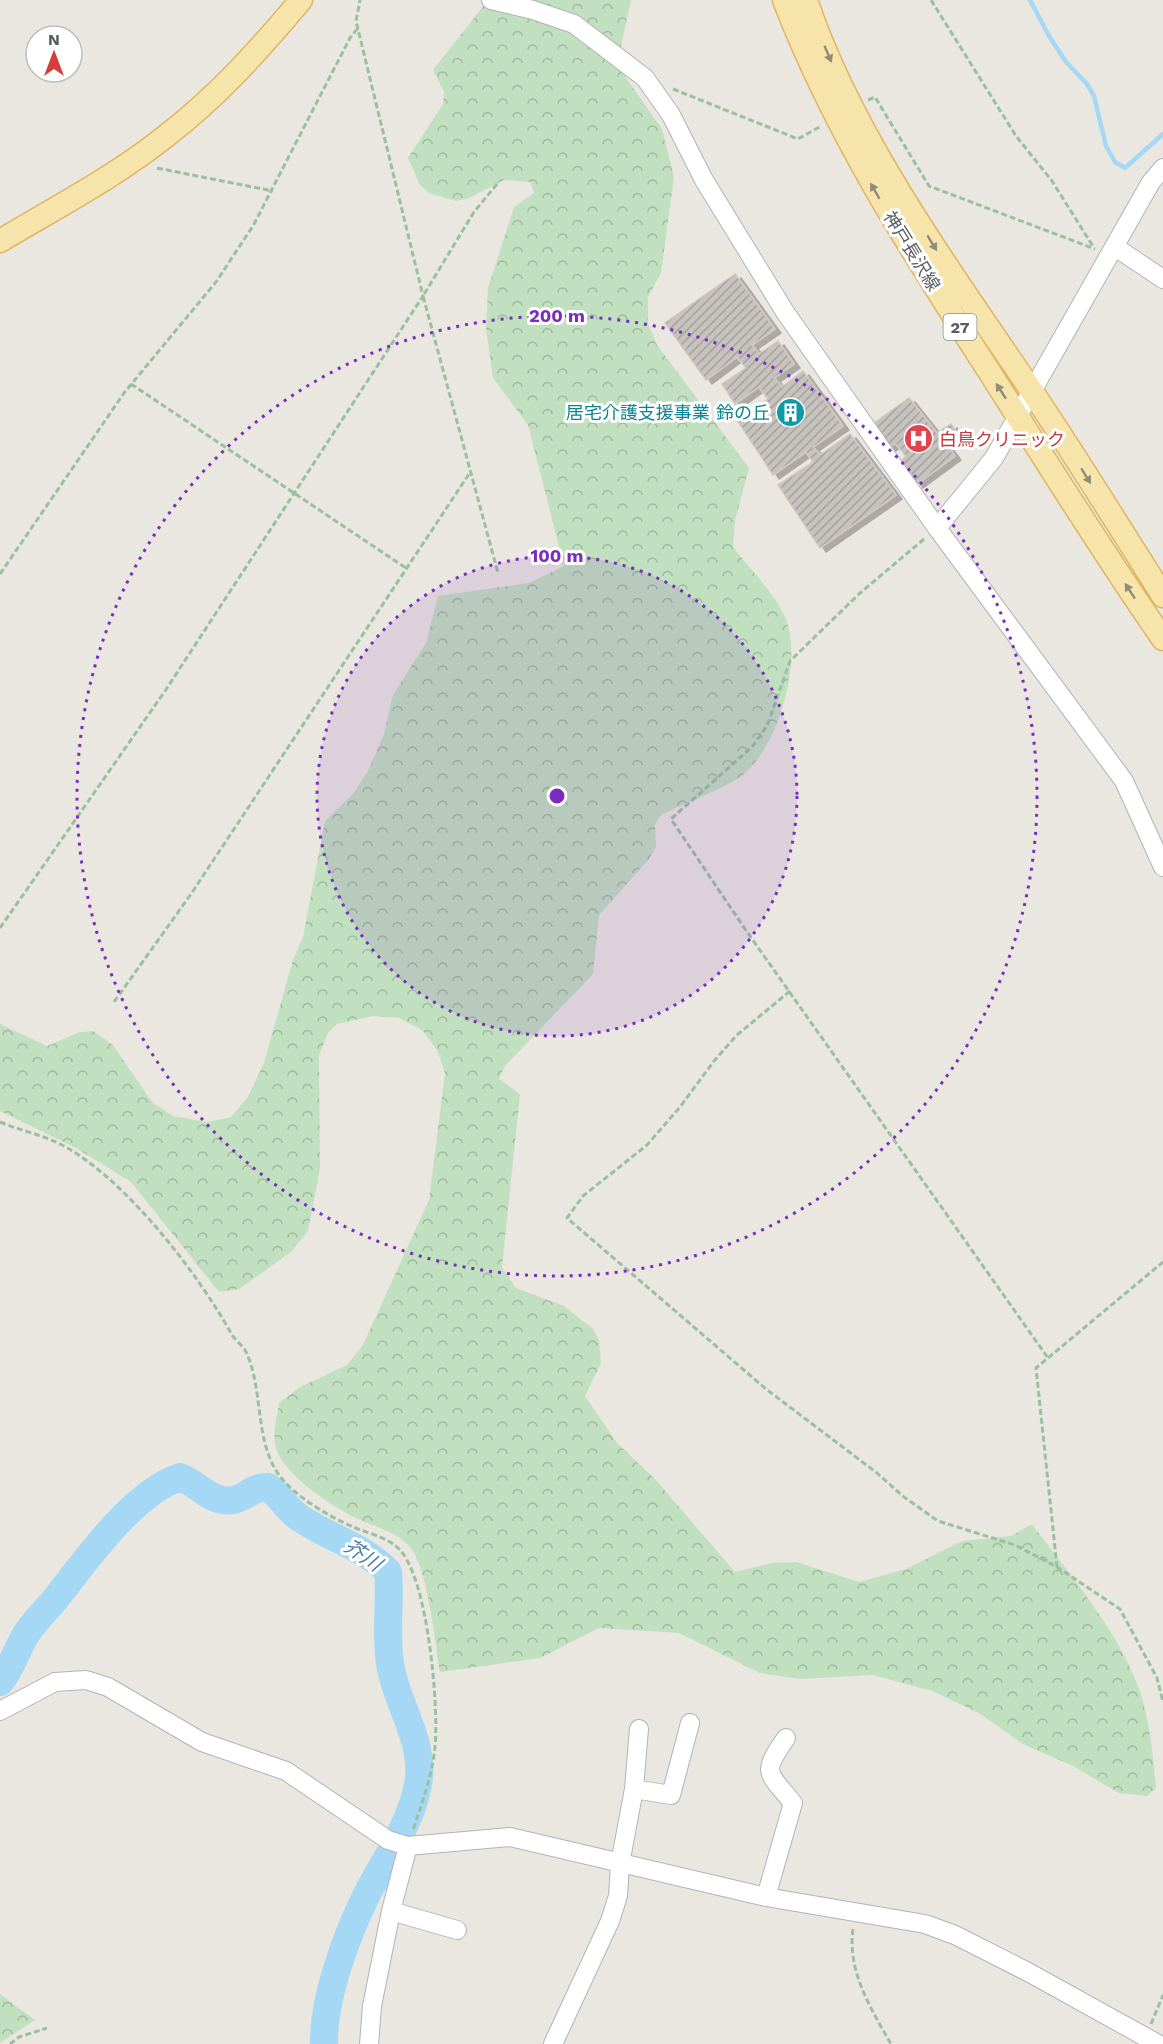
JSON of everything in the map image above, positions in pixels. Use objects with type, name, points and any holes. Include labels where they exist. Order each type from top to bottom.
[{"type":"main road","points":[[0,241],[131,162],[166,137],[232,77],[301,0]]},
{"type":"main road","name":"神戸長沢線","points":[[784,0],[806,56],[1032,392],[1163,596]]},
{"type":"main road","name":"神戸長沢線","points":[[806,0],[845,114],[908,247],[1163,639]]},
{"type":"street","points":[[491,0],[533,10],[574,24],[645,78],[671,115],[704,180],[785,312],[937,528],[1124,782],[1163,867]]},
{"type":"street","points":[[937,528],[958,500],[969,492],[988,467],[1151,182],[1163,168]]},
{"type":"street","points":[[1115,248],[1163,279]]},
{"type":"street","points":[[0,1711],[55,1682],[86,1680],[108,1687],[202,1742],[286,1771],[400,1844],[510,1837],[765,1897],[925,1924],[955,1935],[1028,1972],[1151,2041]]},
{"type":"street","points":[[634,1789],[670,1795],[690,1723]]},
{"type":"street","points":[[553,2044],[610,1921],[618,1896],[620,1864],[634,1789],[639,1729]]},
{"type":"street","points":[[765,1897],[793,1803],[769,1773],[769,1763],[786,1738]]},
{"type":"street","points":[[369,2044],[372,2006],[392,1911],[400,1844]]},
{"type":"street","points":[[392,1911],[457,1930]]},
{"type":"path","points":[[360,0],[356,12],[358,28],[423,296],[498,573]]},
{"type":"path","points":[[645,78],[798,139],[875,97],[929,186],[1095,249],[1052,181],[1016,136],[931,0]]},
{"type":"path","points":[[0,574],[131,384],[216,282],[273,191],[350,38],[358,28]]},
{"type":"path","points":[[151,167],[273,191]]},
{"type":"path","points":[[0,928],[165,691],[296,493],[423,296],[474,212],[497,184]]},
{"type":"path","points":[[131,384],[406,568]]},
{"type":"path","points":[[114,1002],[191,894],[471,471]]},
{"type":"path","points":[[937,528],[859,594],[790,661],[768,726],[752,747],[671,819],[1048,1358]]},
{"type":"path","points":[[790,991],[737,1035],[648,1145],[583,1196],[567,1218],[766,1389],[877,1473],[904,1497],[938,1521],[1015,1545],[1057,1567],[1120,1609],[1157,1678],[1163,1702]]},
{"type":"path","points":[[0,1122],[64,1146],[101,1172],[121,1191],[200,1280],[234,1337],[246,1351],[268,1450],[280,1476],[331,1517],[387,1540],[399,1549],[411,1566],[430,1652],[437,1698],[437,1723],[428,1786],[400,1844]]},
{"type":"path","points":[[1057,1567],[1036,1368],[1163,1262]]},
{"type":"path","points":[[855,1913],[850,1944],[855,1969],[873,2011],[891,2044]]},
{"type":"path","points":[[1151,2041],[1163,1995]]},
{"type":"path","points":[[10,2044],[19,2037],[47,2028]]},
{"type":"green space","points":[[488,0],[631,0],[619,55],[626,78],[662,129],[674,177],[661,273],[648,297],[648,323],[657,345],[749,468],[735,521],[733,547],[766,587],[783,613],[789,631],[791,653],[790,676],[784,701],[766,746],[754,764],[731,782],[661,815],[655,824],[656,847],[649,859],[599,915],[593,974],[504,1067],[499,1079],[520,1094],[502,1267],[516,1288],[564,1306],[593,1329],[599,1340],[601,1363],[585,1396],[617,1443],[655,1479],[735,1572],[772,1563],[796,1562],[859,1582],[906,1569],[962,1541],[1011,1536],[1032,1524],[1092,1603],[1130,1667],[1143,1701],[1152,1750],[1156,1788],[1147,1796],[1119,1793],[1073,1766],[1023,1744],[979,1713],[932,1691],[873,1675],[799,1679],[760,1673],[679,1633],[599,1628],[540,1658],[440,1672],[422,1571],[410,1547],[398,1537],[344,1511],[309,1488],[288,1469],[276,1448],[274,1437],[279,1403],[300,1387],[347,1365],[363,1345],[429,1200],[445,1073],[437,1050],[422,1030],[399,1018],[373,1016],[337,1024],[328,1033],[319,1055],[320,1169],[308,1231],[292,1251],[239,1289],[219,1292],[131,1182],[76,1148],[0,1111],[0,1024],[47,1046],[80,1032],[93,1031],[113,1045],[152,1102],[173,1116],[208,1122],[231,1117],[248,1097],[264,1063],[293,960],[303,937],[325,821],[354,793],[368,771],[384,734],[393,695],[426,643],[438,596],[529,583],[564,566],[528,425],[493,378],[486,328],[488,288],[514,207],[534,193],[530,182],[504,180],[469,198],[456,201],[429,193],[420,185],[408,158],[443,104],[444,92],[433,70]]},
{"type":"green space","points":[[0,1994],[35,2020],[0,2043]]},
{"type":"building","name":"居宅介護支援事業 鈴の丘","points":[[735,274],[775,329],[752,345],[759,354],[778,341],[794,364],[774,378],[782,387],[803,371],[843,426],[813,447],[820,455],[850,434],[896,495],[820,548],[778,485],[813,462],[806,452],[773,475],[737,420],[768,399],[759,387],[735,404],[722,384],[746,368],[737,357],[706,380],[665,323]]},
{"type":"building","name":"白鳥クリニック","points":[[909,398],[937,433],[951,424],[958,434],[946,444],[955,456],[917,484],[902,460],[906,456],[895,443],[890,447],[873,424]]},
{"type":"waterway","points":[[1030,0],[1066,62],[1087,84],[1094,96],[1106,146],[1115,162],[1125,168],[1163,134]]},
{"type":"waterway","name":"芥川","points":[[0,1682],[29,1630],[94,1549],[144,1498],[180,1477],[211,1496],[225,1500],[238,1499],[258,1488],[268,1487],[297,1516],[368,1555],[388,1572],[390,1663],[418,1753],[418,1785],[402,1830],[364,1900],[336,1970],[327,2009],[324,2044]]},
{"type":"place","name":"居宅介護支援事業 鈴の丘","points":[[791,412]]},
{"type":"place","name":"白鳥クリニック","points":[[918,439]]}]
